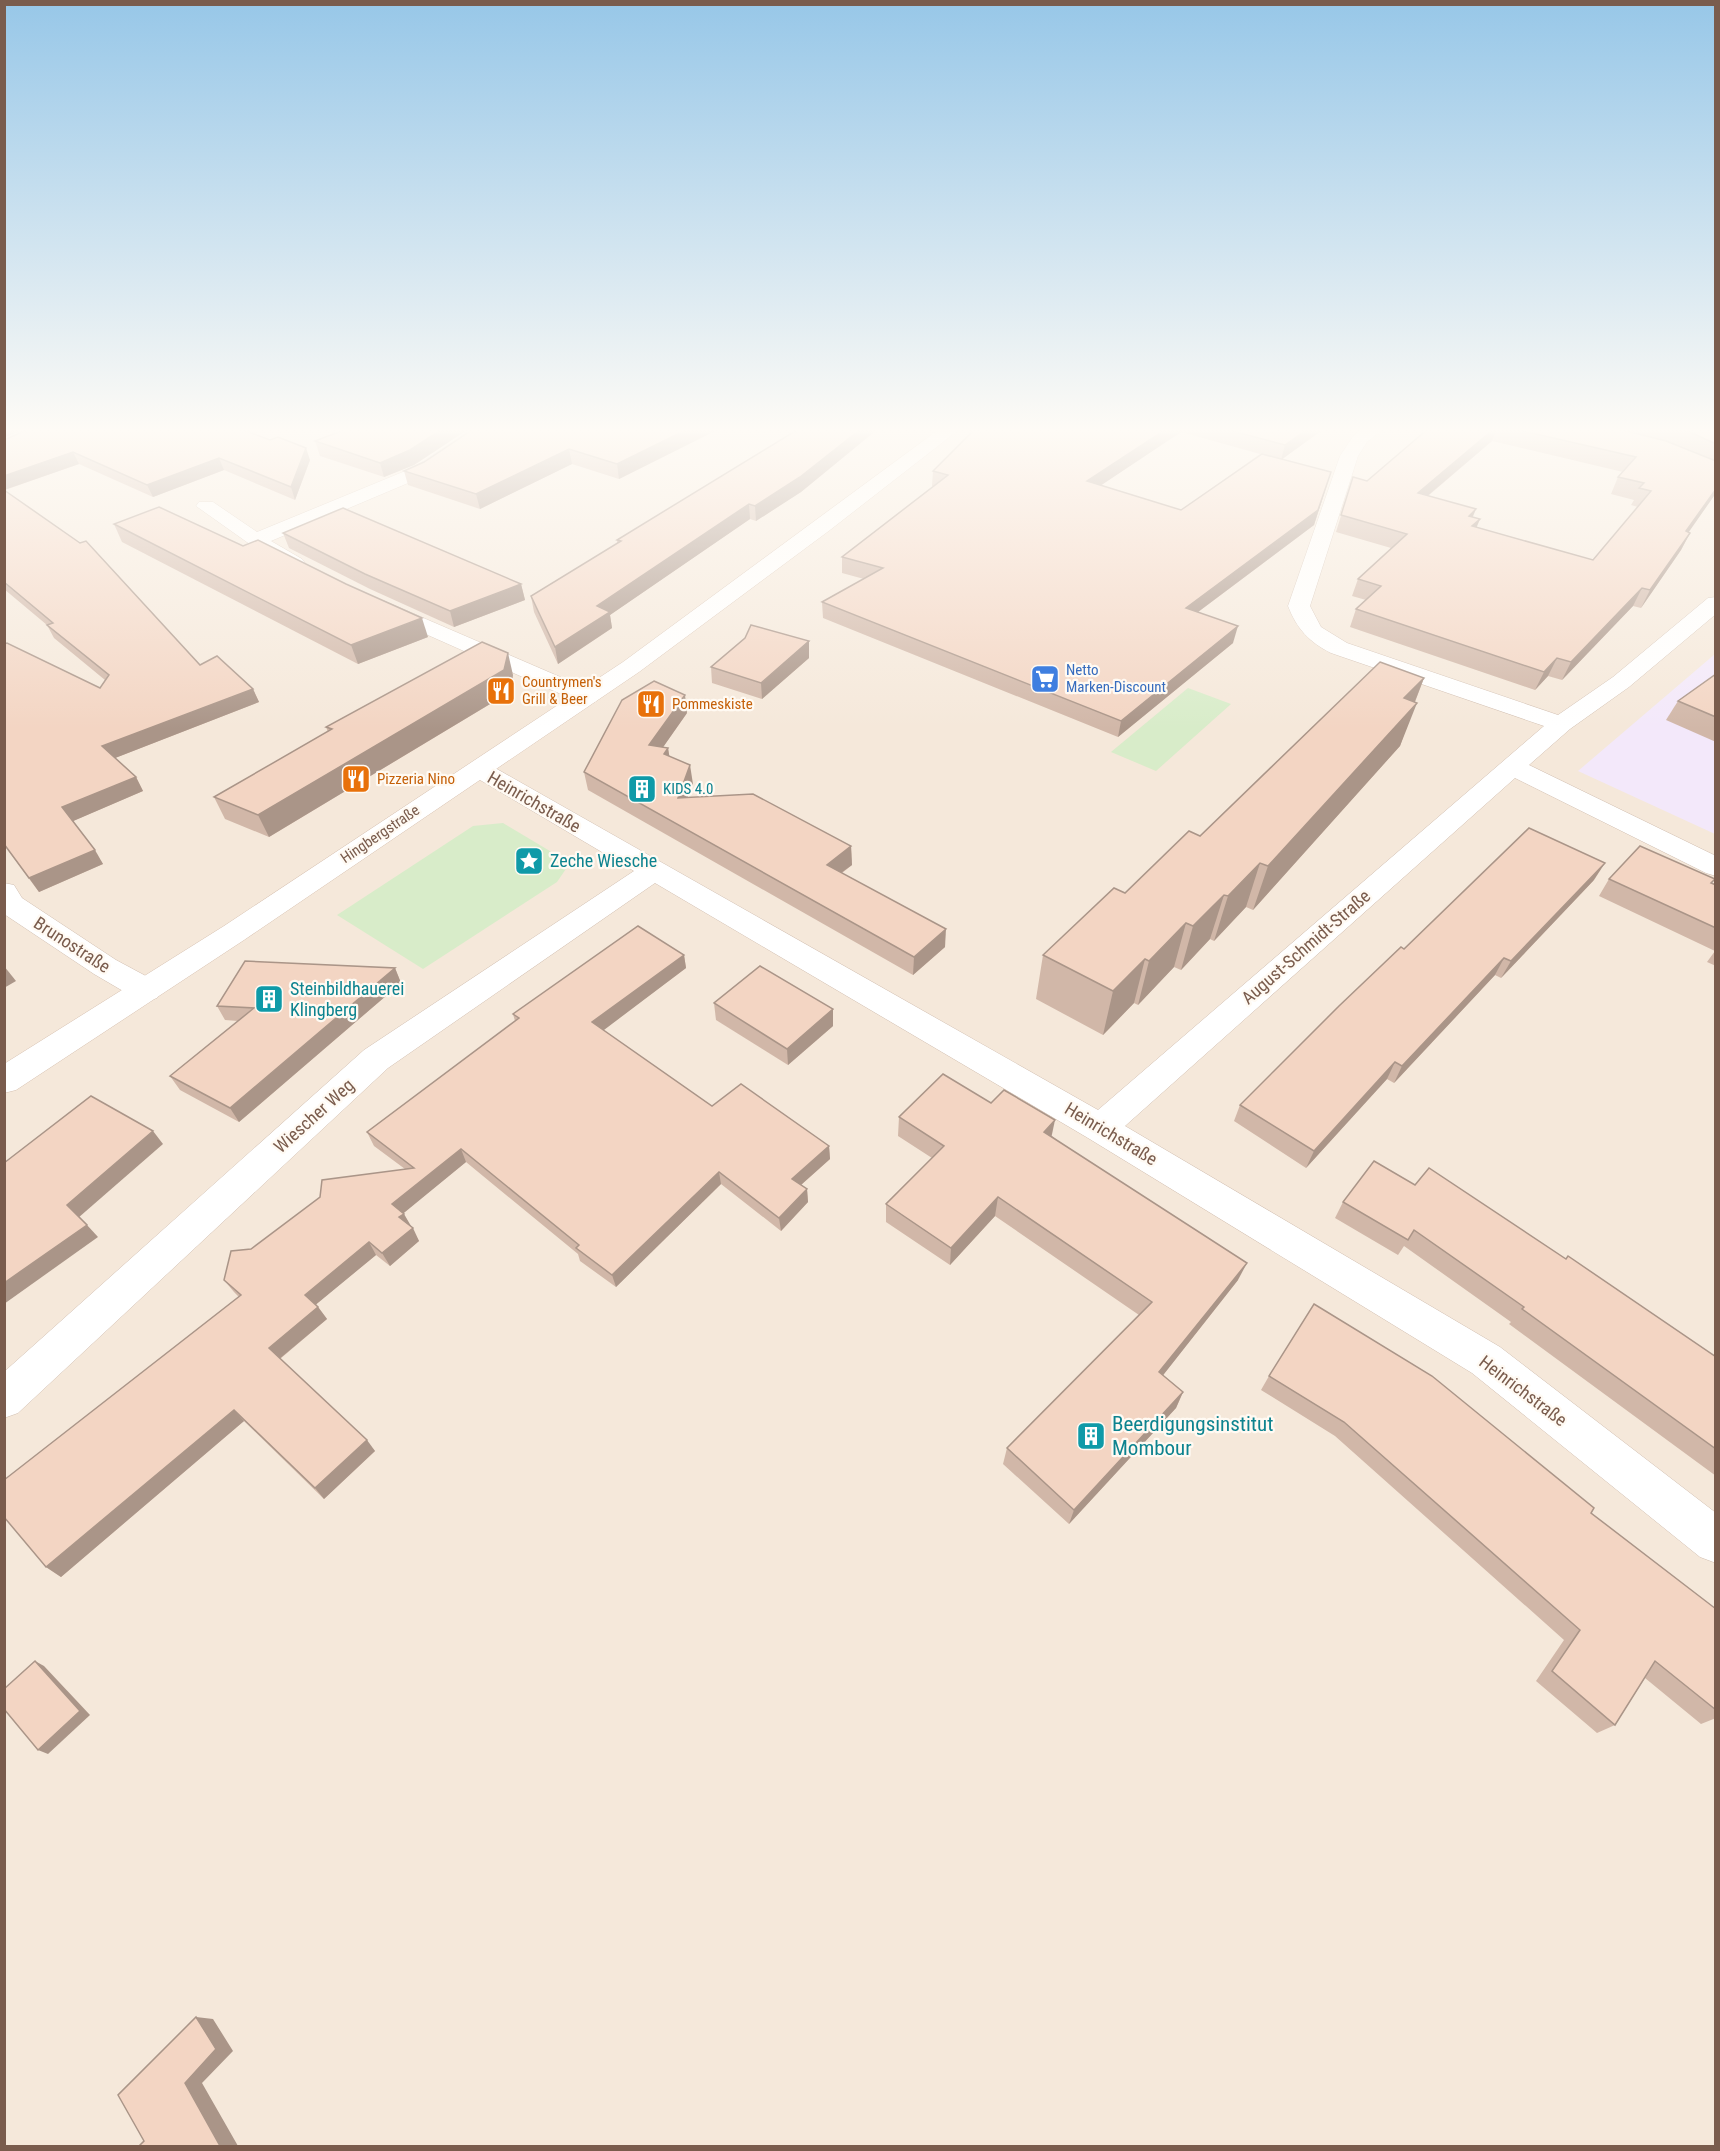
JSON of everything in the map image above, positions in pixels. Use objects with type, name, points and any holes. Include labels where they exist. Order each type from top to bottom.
[{"type":"street","points":[[241,528],[275,553],[313,572]]},
{"type":"street","points":[[258,539],[283,528]]},
{"type":"street","name":"Hingbergstraße","points":[[4,1081],[146,990],[587,697],[820,528]]},
{"type":"street","points":[[1324,528],[1299,606],[1306,626],[1318,637],[1339,648],[1561,724]]},
{"type":"street","points":[[361,596],[587,697]]},
{"type":"street","name":"August-Schmidt-Straße","points":[[1100,1128],[1561,724],[1621,682],[1716,603]]},
{"type":"street","points":[[1512,767],[1716,867]]},
{"type":"street","name":"Heinrichstraße","points":[[479,769],[1100,1128],[1486,1360],[1716,1541]]},
{"type":"street","name":"Wiescher Weg","points":[[4,1399],[376,1059],[653,871]]},
{"type":"street","name":"Brunostraße","points":[[4,892],[12,904],[105,967],[146,990]]},
{"type":"shaded area","points":[[5,528],[1715,528],[1715,2146],[5,2146]]},
{"type":"shaded area","points":[[1715,654],[1715,834],[1578,771]]},
{"type":"green space","points":[[1188,688],[1231,704],[1156,771],[1111,752]]},
{"type":"green space","points":[[503,823],[570,863],[557,882],[423,969],[337,915],[473,826]]},
{"type":"building","points":[[4,528],[59,528],[80,543],[86,541],[200,665],[217,656],[253,689],[102,746],[136,777],[62,807],[95,850],[29,878],[4,844],[4,644],[7,643],[100,688],[109,675],[47,625],[53,623],[4,582]]},
{"type":"building","points":[[123,528],[205,528],[243,546],[258,540],[346,584],[422,618],[351,645]]},
{"type":"building","points":[[294,528],[391,528],[521,584],[450,611],[365,574],[283,533]]},
{"type":"building","points":[[636,528],[713,528],[597,606],[610,612],[555,647],[531,596],[621,541],[617,540]]},
{"type":"building","points":[[879,528],[1293,528],[1186,608],[1238,626],[1121,721],[822,602],[883,568],[842,557]]},
{"type":"building","points":[[1387,528],[1480,528],[1593,560],[1620,528],[1688,528],[1686,531],[1690,533],[1650,590],[1642,588],[1571,662],[1557,658],[1544,672],[1356,609],[1381,586],[1358,579],[1407,534]]},
{"type":"building","points":[[751,625],[809,641],[761,683],[711,667],[745,638]]},
{"type":"building","points":[[482,642],[508,653],[504,670],[258,815],[214,797],[332,729],[326,727]]},
{"type":"building","points":[[1380,662],[1424,678],[1404,698],[1417,703],[1268,866],[1260,863],[1228,896],[1224,895],[1193,926],[1186,923],[1149,961],[1145,959],[1113,991],[1043,955],[1114,888],[1125,893],[1189,831],[1200,836]]},
{"type":"building","points":[[1716,674],[1716,717],[1678,701]]},
{"type":"building","points":[[654,681],[685,695],[649,745],[668,748],[664,754],[690,765],[678,798],[753,794],[851,846],[827,865],[946,929],[914,957],[584,772],[622,700]]},
{"type":"building","points":[[1529,828],[1605,863],[1511,961],[1504,958],[1402,1066],[1395,1062],[1314,1151],[1240,1105],[1339,1006],[1401,947],[1404,949]]},
{"type":"building","points":[[1640,846],[1715,879],[1711,883],[1716,885],[1716,928],[1609,879]]},
{"type":"building","points":[[638,926],[684,955],[592,1022],[712,1106],[741,1084],[829,1146],[792,1179],[807,1189],[779,1218],[719,1172],[612,1275],[576,1248],[579,1245],[461,1149],[392,1204],[404,1214],[399,1217],[413,1228],[382,1253],[369,1242],[305,1295],[318,1307],[269,1348],[367,1440],[315,1488],[234,1410],[46,1567],[4,1517],[4,1480],[241,1295],[224,1280],[231,1251],[251,1249],[320,1197],[322,1180],[414,1168],[367,1132],[519,1018],[513,1014]]},
{"type":"building","points":[[245,961],[395,968],[230,1108],[170,1076],[254,1008],[217,1006]]},
{"type":"building","points":[[760,966],[833,1009],[787,1049],[714,1003]]},
{"type":"building","points":[[943,1074],[991,1103],[1004,1090],[1055,1120],[1044,1132],[1247,1263],[1159,1372],[1183,1392],[1074,1510],[1007,1448],[1152,1302],[998,1197],[951,1248],[886,1204],[944,1146],[899,1117]]},
{"type":"building","points":[[91,1096],[153,1131],[67,1205],[87,1225],[4,1283],[4,1163]]},
{"type":"building","points":[[1374,1161],[1415,1185],[1429,1168],[1566,1259],[1568,1256],[1716,1357],[1716,1449],[1522,1309],[1524,1307],[1414,1230],[1408,1240],[1343,1202]]},
{"type":"building","points":[[1314,1304],[1432,1376],[1594,1508],[1591,1513],[1716,1609],[1716,1710],[1655,1661],[1615,1725],[1552,1671],[1580,1630],[1344,1422],[1269,1376]]},
{"type":"building","points":[[35,1661],[80,1711],[38,1750],[4,1709],[4,1689]]},
{"type":"building","points":[[196,2017],[216,2049],[185,2083],[220,2146],[139,2146],[144,2141],[118,2095]]},
{"type":"place","name":"Netto Marken-Discount","points":[[1045,679]]},
{"type":"place","name":"Countrymen's Grill & Beer","points":[[501,691]]},
{"type":"place","name":"Pommeskiste","points":[[651,704]]},
{"type":"place","name":"Pizzeria Nino","points":[[356,779]]},
{"type":"place","name":"KIDS 4.0","points":[[642,789]]},
{"type":"place","name":"Zeche Wiesche","points":[[529,861]]},
{"type":"place","name":"Steinbildhauerei Klingberg","points":[[269,999]]},
{"type":"place","name":"Beerdigungsinstitut Mombour","points":[[1091,1436]]}]
